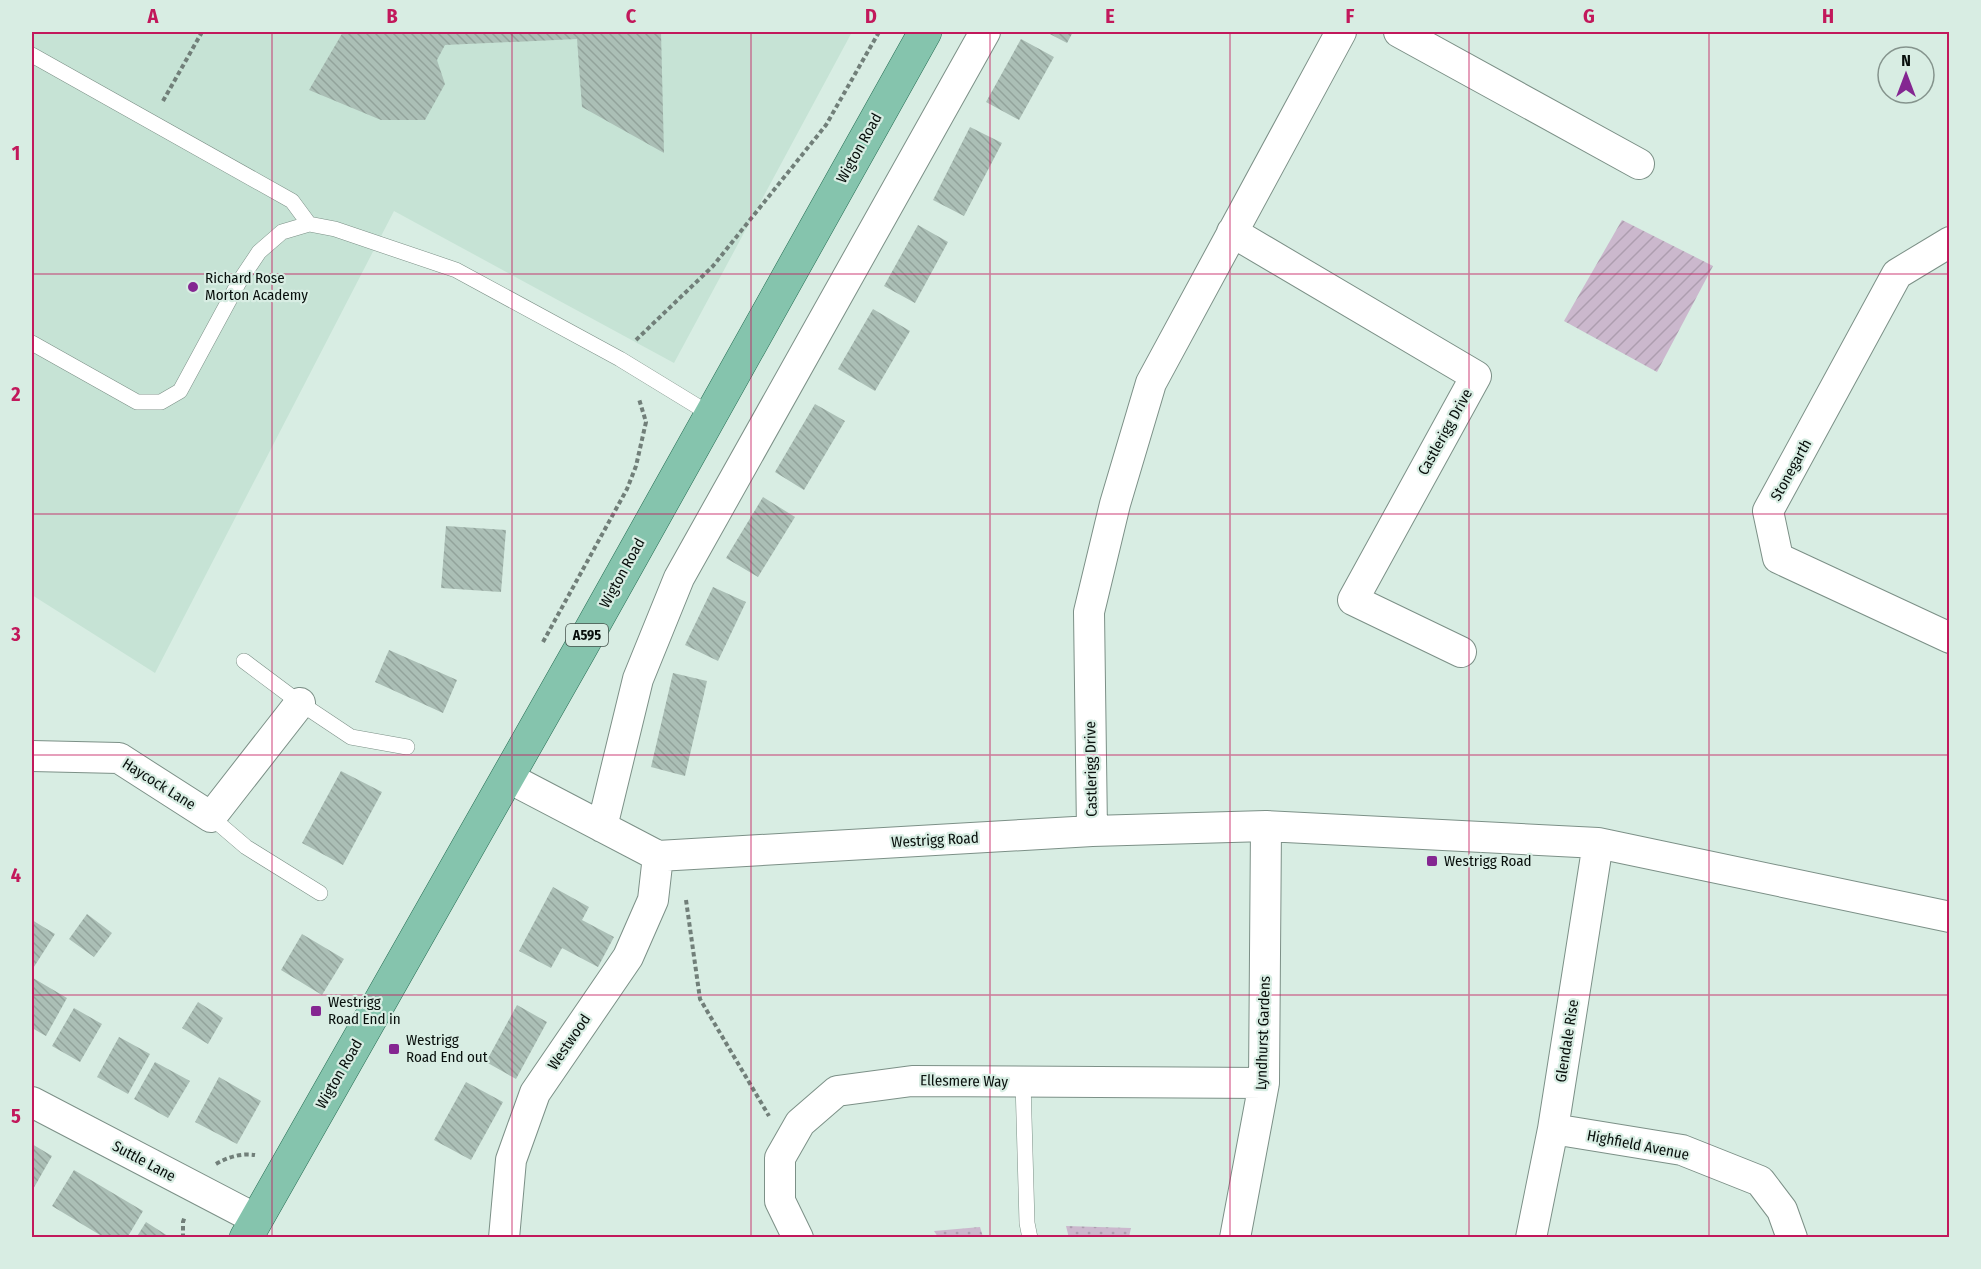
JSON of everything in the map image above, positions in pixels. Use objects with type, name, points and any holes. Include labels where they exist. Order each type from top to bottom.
[{"type":"main road","name":"Wigton Road","points":[[251,1228],[925,32]]},
{"type":"street","points":[[602,827],[638,679],[679,578],[985,32]]},
{"type":"street","name":"Castlerigg Drive","points":[[1092,831],[1089,612],[1115,504],[1151,383],[1341,32]]},
{"type":"street","points":[[1399,32],[1640,164]]},
{"type":"street","name":"Castlerigg Drive","points":[[1232,232],[1476,376],[1353,600],[1461,652]]},
{"type":"street","name":"Stonegarth","points":[[1950,243],[1897,274],[1768,511],[1779,558],[1950,638]]},
{"type":"street","name":"Haycock Lane","points":[[32,756],[119,758],[211,818],[300,703]]},
{"type":"street","points":[[507,777],[602,827],[669,855]]},
{"type":"street","name":"Westrigg Road","points":[[669,855],[1092,831],[1266,826],[1599,843],[1950,916]]},
{"type":"street","name":"Lyndhurst Gardens","points":[[1234,1238],[1264,1083],[1266,826]]},
{"type":"street","name":"Glendale Rise","points":[[1531,1238],[1554,1129],[1599,843]]},
{"type":"street","name":"Westwood","points":[[504,1238],[511,1160],[535,1093],[628,957],[653,900],[669,855]]},
{"type":"street","name":"Ellesmere Way","points":[[798,1238],[780,1201],[780,1158],[800,1123],[837,1091],[912,1081],[1264,1083]]},
{"type":"street","name":"Suttle Lane","points":[[32,1102],[197,1189],[251,1228]]},
{"type":"street","name":"Highfield Avenue","points":[[1554,1129],[1682,1150],[1760,1181],[1782,1210],[1792,1238]]},
{"type":"lane","points":[[32,56],[292,201],[309,224]]},
{"type":"lane","points":[[32,343],[136,402],[161,402],[180,391],[239,282],[259,252],[282,232],[309,224],[335,229],[456,270],[620,359],[710,414]]},
{"type":"lane","points":[[244,661],[300,703],[351,737],[407,747]]},
{"type":"lane","points":[[211,818],[246,847],[320,893]]},
{"type":"lane","points":[[1023,1082],[1030,1238]]},
{"type":"path","points":[[151,123],[202,32]]},
{"type":"path","points":[[620,359],[629,347],[713,266],[826,125],[879,32]]},
{"type":"path","points":[[541,646],[627,489],[636,466],[646,422],[638,394]]},
{"type":"path","points":[[669,855],[700,999],[787,1145]]},
{"type":"path","points":[[183,1238],[183,1222],[197,1189],[217,1162],[246,1154],[262,1155]]},
{"type":"shaded area","name":"Richard Rose Morton Academy","points":[[32,32],[852,32],[674,363],[394,211],[155,673],[32,595]]},
{"type":"shaded area","points":[[1622,220],[1713,266],[1657,372],[1564,321]]},
{"type":"shaded area","points":[[1066,1226],[1131,1228],[1129,1237],[1069,1238]]},
{"type":"shaded area","points":[[980,1227],[983,1237],[938,1237],[934,1231]]},
{"type":"building","points":[[343,32],[661,32],[664,153],[582,107],[577,39],[445,45],[437,60],[445,84],[425,120],[381,120],[309,90]]},
{"type":"building","points":[[1046,32],[1073,32],[1067,43]]},
{"type":"building","points":[[1021,39],[1054,57],[1019,120],[986,102]]},
{"type":"building","points":[[970,127],[1002,143],[964,216],[933,200]]},
{"type":"building","points":[[918,225],[948,242],[915,303],[884,286]]},
{"type":"building","points":[[873,309],[910,331],[875,391],[838,369]]},
{"type":"building","points":[[815,404],[845,421],[804,490],[775,472]]},
{"type":"building","points":[[763,497],[795,517],[758,577],[726,558]]},
{"type":"building","points":[[446,526],[506,530],[501,592],[441,588]]},
{"type":"building","points":[[713,587],[746,602],[718,661],[685,645]]},
{"type":"building","points":[[389,650],[457,680],[443,713],[375,682]]},
{"type":"building","points":[[673,673],[707,681],[685,776],[651,767]]},
{"type":"building","points":[[341,771],[382,792],[343,865],[302,843]]},
{"type":"building","points":[[553,887],[589,907],[582,920],[614,937],[598,967],[562,948],[551,968],[519,951]]},
{"type":"building","points":[[87,914],[112,933],[94,957],[69,939]]},
{"type":"building","points":[[32,920],[55,934],[32,970]]},
{"type":"building","points":[[302,934],[344,959],[322,995],[281,970]]},
{"type":"building","points":[[33,978],[67,998],[46,1036],[32,1028]]},
{"type":"building","points":[[198,1002],[223,1018],[208,1044],[182,1028]]},
{"type":"building","points":[[517,1005],[547,1022],[516,1079],[486,1062]]},
{"type":"building","points":[[74,1008],[102,1024],[80,1062],[52,1046]]},
{"type":"building","points":[[119,1037],[150,1054],[128,1094],[97,1077]]},
{"type":"building","points":[[155,1062],[190,1081],[168,1118],[134,1099]]},
{"type":"building","points":[[219,1077],[261,1101],[237,1144],[195,1122]]},
{"type":"building","points":[[466,1082],[503,1102],[471,1160],[434,1140]]},
{"type":"building","points":[[32,1144],[52,1156],[32,1191]]},
{"type":"building","points":[[74,1170],[143,1211],[127,1238],[105,1238],[52,1206]]},
{"type":"building","points":[[146,1222],[171,1238],[136,1238]]},
{"type":"place","name":"Richard Rose Morton Academy","points":[[193,287]]},
{"type":"place","name":"Westrigg Road","points":[[1432,861]]},
{"type":"place","name":"Westrigg Road End in","points":[[316,1011]]},
{"type":"place","name":"Westrigg Road End out","points":[[394,1049]]}]
